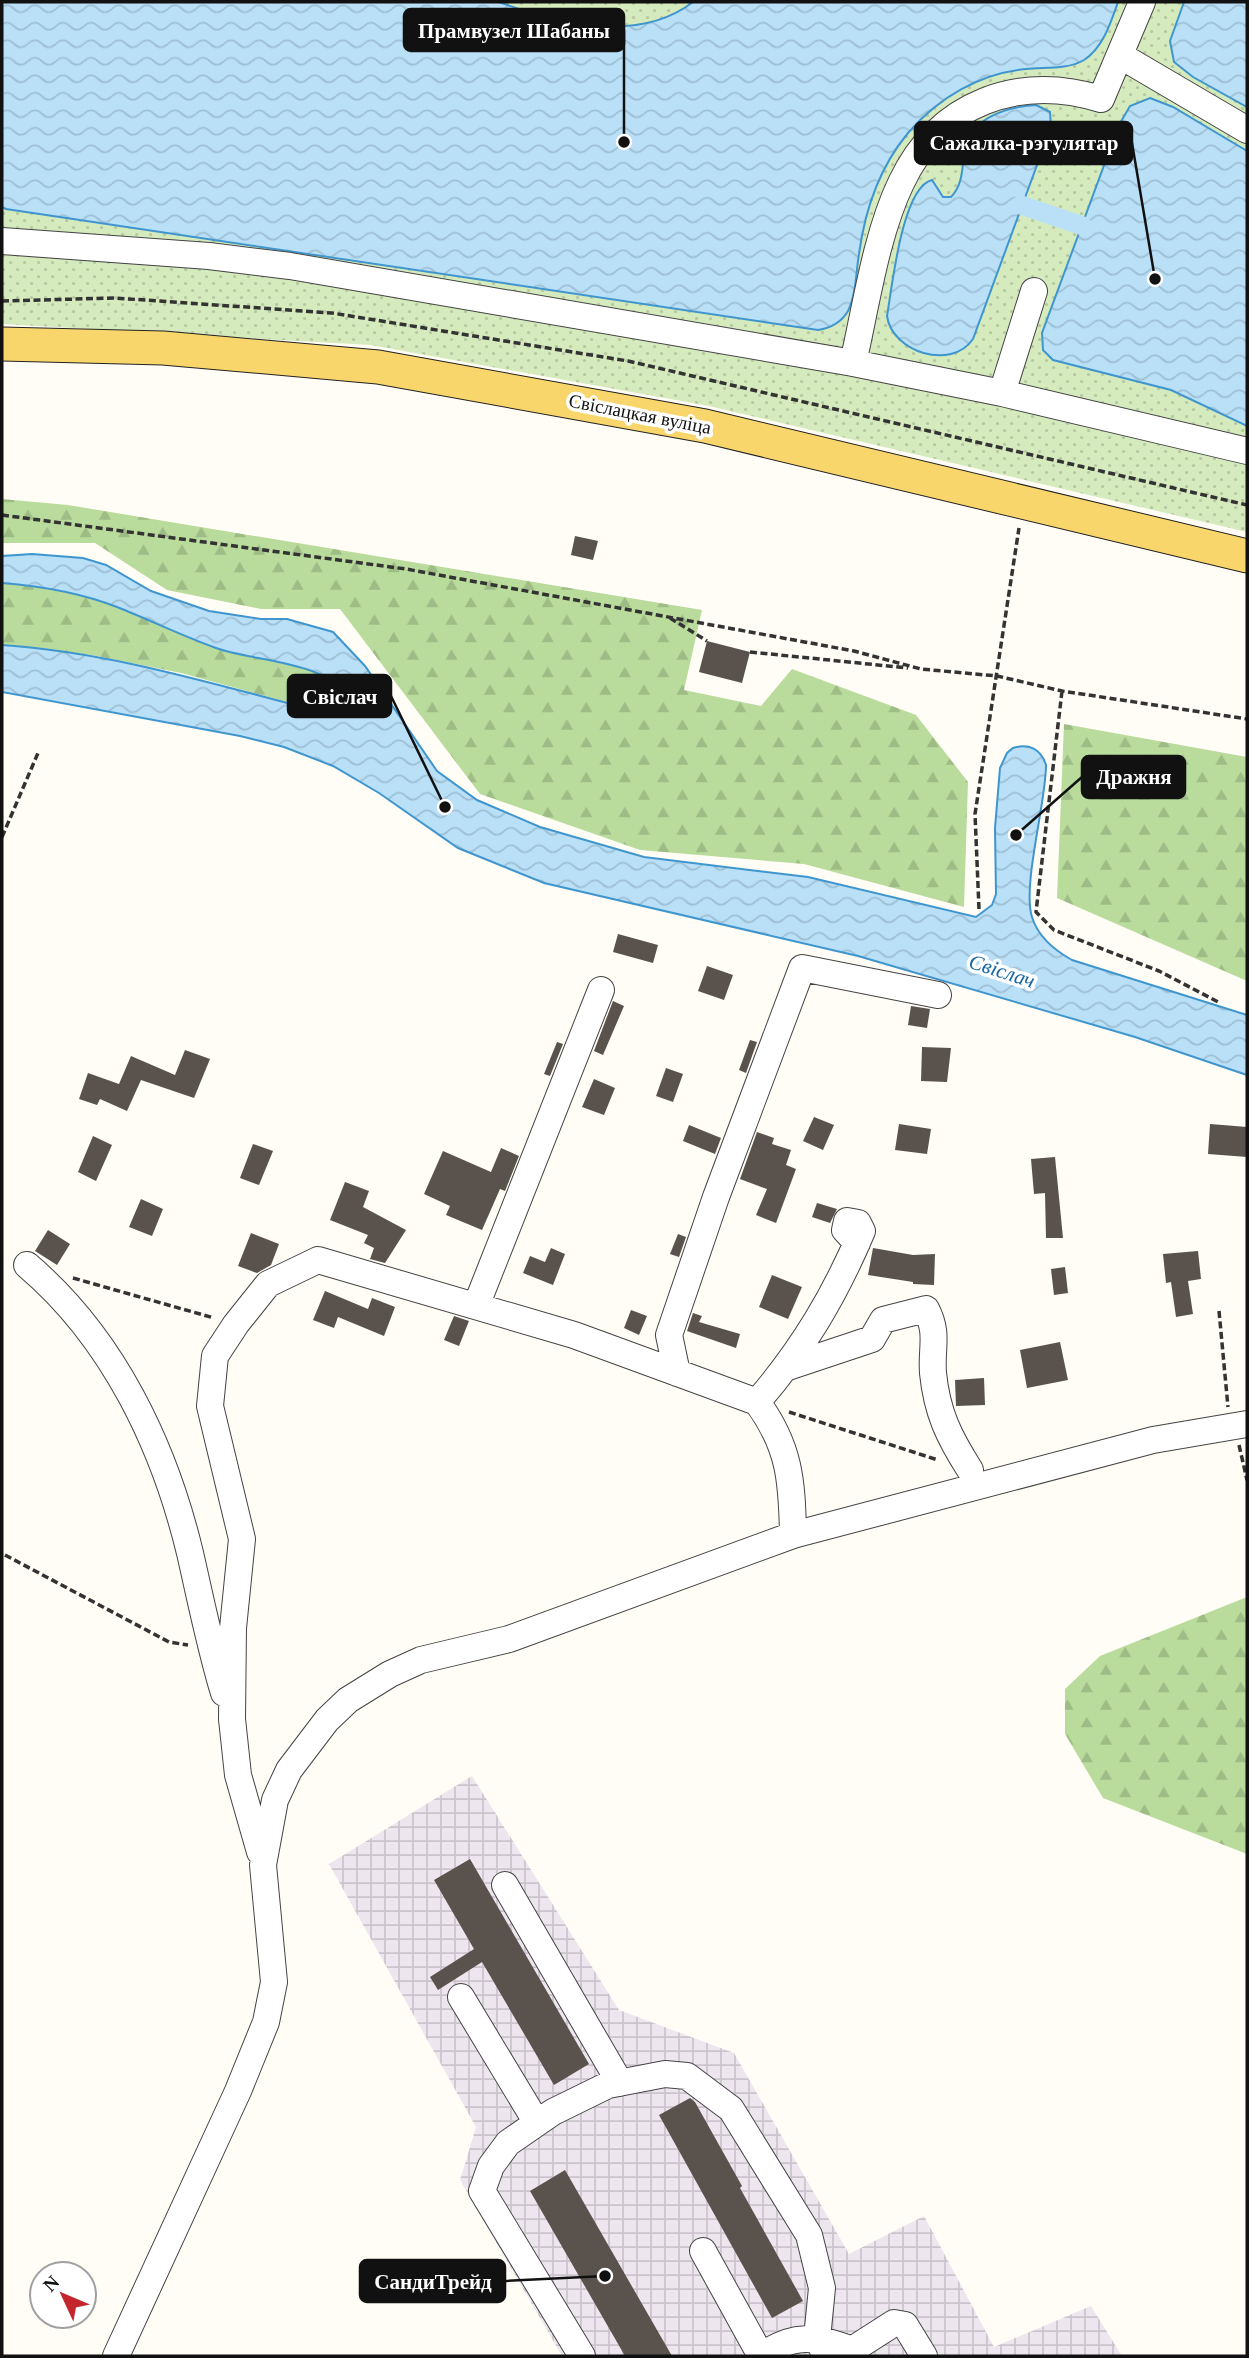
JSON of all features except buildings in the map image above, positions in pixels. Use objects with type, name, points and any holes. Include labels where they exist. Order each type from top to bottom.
[{"type":"main road","name":"Свіслацкая вуліца","points":[[8,347],[163,348],[378,367],[705,426],[1247,556]]},
{"type":"street","points":[[853,363],[886,223],[900,184],[917,154],[937,131],[963,111],[991,97],[1024,90],[1060,89],[1101,99],[1142,2]]},
{"type":"street","points":[[1121,56],[1247,130]]},
{"type":"street","points":[[2,241],[251,260],[853,363],[1002,393],[1247,451]]},
{"type":"street","points":[[1002,393],[1034,291]]},
{"type":"street","points":[[677,1373],[669,1335],[716,1198],[802,968],[938,995]]},
{"type":"street","points":[[476,1306],[601,990]]},
{"type":"street","points":[[757,1402],[788,1367],[829,1305],[857,1243]]},
{"type":"street","points":[[116,2356],[238,2091],[266,2022],[274,1982],[263,1865],[238,1774],[232,1719],[233,1628],[242,1539],[210,1406],[215,1356],[268,1284],[318,1260],[573,1335],[757,1402],[773,1424],[785,1450],[792,1487],[793,1535]]},
{"type":"street","points":[[27,1265],[87,1327],[132,1397],[149,1431],[190,1551],[208,1642],[232,1719]]},
{"type":"street","points":[[788,1367],[872,1339],[883,1320],[926,1309],[935,1327],[933,1370],[937,1403],[947,1434],[970,1470]]},
{"type":"street","points":[[263,1865],[275,1800],[289,1770],[327,1720],[348,1700],[390,1674],[421,1660],[509,1639],[793,1535],[1153,1440],[1237,1426]]},
{"type":"street","points":[[505,1885],[620,2083]]},
{"type":"street","points":[[461,1997],[537,2123]]},
{"type":"street","points":[[582,2356],[482,2191],[492,2166],[508,2143],[553,2112],[608,2085],[665,2074],[687,2076],[732,2109],[808,2235],[822,2288],[821,2347]]},
{"type":"street","points":[[703,2251],[768,2351]]},
{"type":"street","points":[[768,2351],[822,2288]]},
{"type":"street","points":[[768,2351],[821,2347],[852,2350],[894,2323],[905,2325],[924,2356]]},
{"type":"path","points":[[2,301],[116,298],[320,312],[628,361],[1247,505]]},
{"type":"path","points":[[2,515],[406,569],[854,651],[921,669]]},
{"type":"path","points":[[979,908],[975,814],[1019,526]]},
{"type":"path","points":[[669,617],[707,641]]},
{"type":"path","points":[[750,652],[996,676],[1062,691],[1247,719]]},
{"type":"path","points":[[1062,691],[1036,912],[1054,930],[1159,971],[1220,1003]]},
{"type":"path","points":[[2,837],[38,753]]},
{"type":"path","points":[[66,1276],[236,1324]]},
{"type":"path","points":[[1219,1311],[1247,1480]]},
{"type":"path","points":[[757,1402],[970,1470]]},
{"type":"path","points":[[5,1555],[169,1642],[190,1646],[208,1642]]},
{"type":"shaded area","points":[[472,1776],[619,2010],[734,2053],[849,2254],[924,2216],[994,2347],[1091,2306],[1122,2356],[562,2356],[460,2180],[476,2127],[329,1864]]},
{"type":"green space","points":[[2,2],[1247,2],[1247,532],[709,406],[370,345],[2,324]]},
{"type":"green space","points":[[2,499],[68,505],[702,610],[684,690],[761,706],[792,669],[916,715],[968,782],[964,907],[804,864],[640,850],[480,794],[340,609],[261,609],[167,590],[95,543],[2,543]]},
{"type":"green space","points":[[2,583],[75,594],[117,607],[216,648],[310,670],[342,688],[353,701],[352,708],[342,716],[334,715],[181,673],[92,655],[2,645]]},
{"type":"green space","points":[[1064,724],[1247,757],[1247,981],[1057,898]]},
{"type":"green space","points":[[1247,1597],[1247,1854],[1103,1798],[1065,1734],[1065,1689],[1100,1656]]},
{"type":"water","points":[[2,2],[499,2],[572,23],[623,26],[648,23],[671,15],[693,2],[1118,2],[1101,42],[1084,60],[1063,67],[1009,71],[976,82],[946,98],[908,133],[889,160],[869,205],[851,305],[842,319],[818,330],[6,209],[2,207]]},
{"type":"water","points":[[1184,2],[1247,2],[1247,107],[1193,77],[1174,62],[1170,41]]},
{"type":"water","points":[[1150,98],[1173,107],[1247,151],[1247,426],[1171,390],[1053,360],[1043,350],[1042,333],[1119,125],[1130,106]]},
{"type":"water","points":[[1036,105],[1050,112],[1051,127],[973,339],[963,349],[951,354],[937,355],[911,348],[891,329],[887,316],[900,240],[913,200],[922,187],[932,180],[943,197],[951,197],[959,183],[967,143],[980,124],[1000,112]]},
{"type":"water","name":"Свіслач","points":[[32,554],[83,558],[106,565],[151,591],[209,611],[261,619],[287,619],[333,632],[365,666],[437,771],[477,800],[540,827],[644,857],[808,877],[976,917],[992,905],[996,894],[995,828],[1000,768],[1007,753],[1013,748],[1024,746],[1034,749],[1046,765],[1030,886],[1032,917],[1038,931],[1053,947],[1072,960],[1247,1015],[1247,1075],[1135,1037],[858,956],[544,883],[458,848],[379,793],[333,766],[284,747],[240,736],[2,692],[2,645],[87,655],[128,663],[334,715],[342,716],[352,708],[353,701],[342,688],[310,670],[216,648],[117,607],[75,594],[2,583],[2,556]]},
{"type":"waterway","points":[[1021,205],[1083,226]]},
{"type":"place","name":"Прамвузел Шабаны","points":[[624,142]]},
{"type":"place","name":"Сажалка-рэгулятар","points":[[1155,279]]},
{"type":"place","name":"Свіслач","points":[[445,807]]},
{"type":"place","name":"Дражня","points":[[1016,835]]},
{"type":"place","name":"СандиТрейд","points":[[605,2276]]}]
